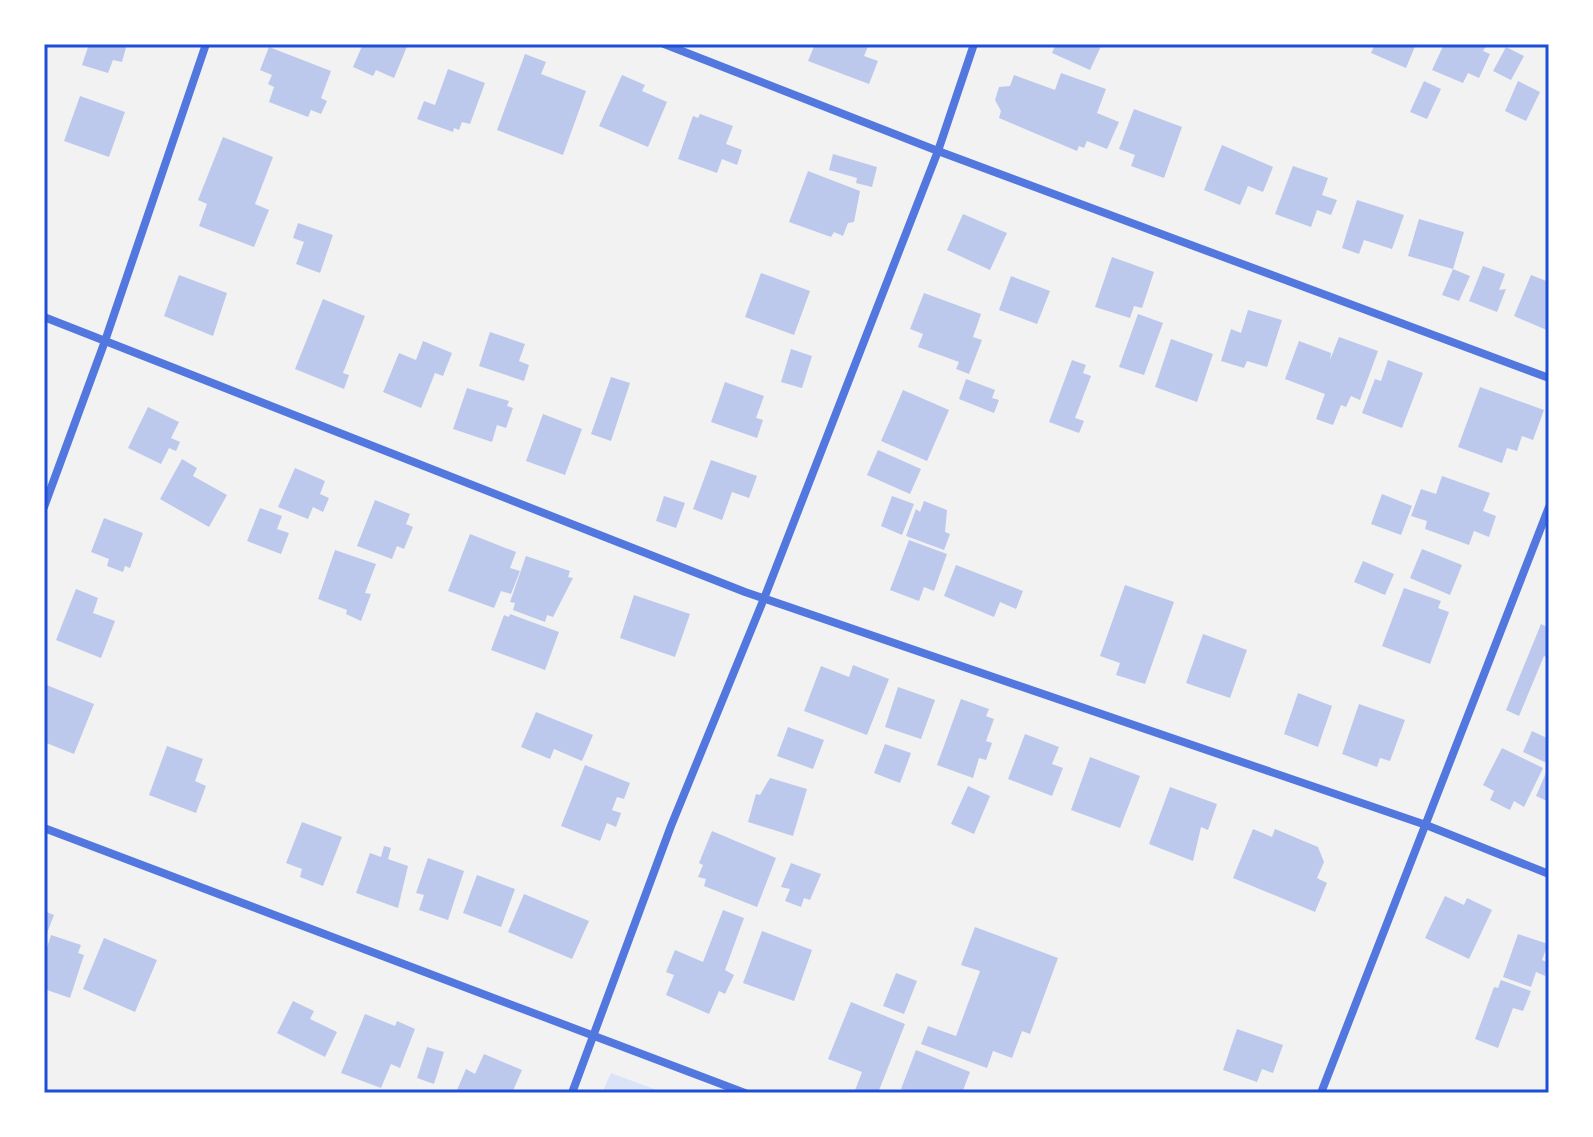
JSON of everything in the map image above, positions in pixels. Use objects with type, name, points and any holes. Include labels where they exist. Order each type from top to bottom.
[{"type":"street","points":[[44,507],[105,341],[206,44]]},
{"type":"street","points":[[664,44],[938,151],[1549,378]]},
{"type":"street","points":[[572,1093],[671,826],[765,596],[938,151],[974,44]]},
{"type":"street","points":[[44,317],[730,586],[1426,825],[1549,874]]},
{"type":"street","points":[[1321,1093],[1549,507]]},
{"type":"street","points":[[44,828],[745,1093]]},
{"type":"shaded area","points":[[611,1073],[665,1093],[602,1093]]},
{"type":"building","points":[[89,44],[127,44],[122,62],[113,60],[108,73],[82,65]]},
{"type":"building","points":[[363,44],[408,44],[394,78],[376,70],[373,76],[353,67]]},
{"type":"building","points":[[815,44],[869,44],[864,56],[878,61],[869,84],[808,61]]},
{"type":"building","points":[[1056,44],[1102,44],[1090,70],[1052,53]]},
{"type":"building","points":[[1375,44],[1416,44],[1406,68],[1371,53]]},
{"type":"building","points":[[1444,44],[1487,44],[1483,51],[1490,54],[1479,78],[1468,73],[1463,83],[1432,70]]},
{"type":"building","points":[[269,47],[331,71],[321,98],[327,101],[321,114],[311,110],[308,117],[269,102],[274,87],[268,84],[272,75],[260,70]]},
{"type":"building","points":[[1506,47],[1524,56],[1511,80],[1493,71]]},
{"type":"building","points":[[525,54],[546,62],[541,74],[586,91],[563,155],[497,130]]},
{"type":"building","points":[[448,69],[485,83],[470,124],[462,122],[459,130],[454,128],[453,132],[417,119],[424,101],[435,105]]},
{"type":"building","points":[[1061,73],[1106,89],[1097,113],[1119,122],[1107,149],[1087,141],[1084,148],[1079,146],[1077,151],[999,118],[1001,111],[995,100],[999,87],[1010,86],[1014,75],[1055,90]]},
{"type":"building","points":[[622,75],[645,85],[642,91],[667,102],[648,147],[599,126]]},
{"type":"building","points":[[1424,81],[1441,89],[1427,119],[1410,112]]},
{"type":"building","points":[[1518,81],[1540,92],[1526,121],[1505,111]]},
{"type":"building","points":[[80,96],[125,112],[109,157],[64,141]]},
{"type":"building","points":[[1134,109],[1182,127],[1164,178],[1131,166],[1135,155],[1119,149]]},
{"type":"building","points":[[700,114],[733,126],[726,144],[742,150],[737,165],[722,159],[717,173],[678,159],[693,116],[698,118]]},
{"type":"building","points":[[223,137],[273,157],[255,204],[269,210],[254,247],[199,226],[207,204],[198,200]]},
{"type":"building","points":[[1222,145],[1273,167],[1263,192],[1248,186],[1240,205],[1204,190]]},
{"type":"building","points":[[833,154],[877,167],[872,187],[856,183],[857,178],[829,170]]},
{"type":"building","points":[[1293,166],[1328,178],[1322,195],[1337,200],[1331,215],[1317,210],[1311,227],[1275,214]]},
{"type":"building","points":[[808,171],[860,191],[854,222],[848,223],[843,236],[834,232],[831,237],[789,222]]},
{"type":"building","points":[[1357,200],[1404,215],[1392,249],[1364,240],[1359,254],[1342,248]]},
{"type":"building","points":[[963,214],[1007,233],[990,270],[947,250]]},
{"type":"building","points":[[1419,219],[1464,232],[1453,269],[1408,256]]},
{"type":"building","points":[[298,223],[333,235],[320,273],[296,264],[304,242],[293,238]]},
{"type":"building","points":[[1112,257],[1154,272],[1142,308],[1134,306],[1130,318],[1095,307]]},
{"type":"building","points":[[1483,266],[1505,274],[1499,290],[1506,289],[1497,312],[1469,301]]},
{"type":"building","points":[[1453,269],[1470,276],[1459,301],[1442,295]]},
{"type":"building","points":[[761,273],[810,291],[794,335],[745,317]]},
{"type":"building","points":[[179,275],[227,293],[213,336],[164,316]]},
{"type":"building","points":[[1531,275],[1549,282],[1549,331],[1514,316]]},
{"type":"building","points":[[1011,276],[1050,291],[1037,324],[999,310]]},
{"type":"building","points":[[924,293],[981,314],[973,337],[982,340],[969,374],[956,369],[959,362],[918,347],[923,334],[910,329]]},
{"type":"building","points":[[323,299],[365,316],[343,373],[349,375],[344,389],[295,369]]},
{"type":"building","points":[[1248,310],[1282,320],[1267,367],[1247,361],[1244,368],[1221,361],[1231,329],[1241,333]]},
{"type":"building","points":[[1138,314],[1163,323],[1144,375],[1119,367]]},
{"type":"building","points":[[490,332],[525,344],[519,361],[529,365],[524,381],[479,366]]},
{"type":"building","points":[[1339,337],[1378,351],[1360,400],[1351,396],[1346,407],[1341,405],[1333,425],[1316,419],[1325,394],[1285,379],[1299,341],[1331,353],[1330,360]]},
{"type":"building","points":[[1171,339],[1213,354],[1197,402],[1155,387]]},
{"type":"building","points":[[423,341],[452,353],[443,376],[435,373],[421,408],[383,392],[399,353],[416,360]]},
{"type":"building","points":[[791,349],[812,356],[802,388],[781,382]]},
{"type":"building","points":[[1072,360],[1086,365],[1083,373],[1091,376],[1075,418],[1084,421],[1079,433],[1049,422]]},
{"type":"building","points":[[1388,360],[1423,373],[1402,428],[1362,413],[1375,379],[1381,381]]},
{"type":"building","points":[[611,377],[630,383],[611,441],[591,434]]},
{"type":"building","points":[[966,379],[995,390],[992,398],[999,400],[994,413],[959,399]]},
{"type":"building","points":[[725,382],[764,396],[756,418],[763,420],[757,438],[711,422]]},
{"type":"building","points":[[1480,387],[1544,410],[1533,440],[1522,436],[1517,451],[1507,448],[1502,463],[1458,447]]},
{"type":"building","points":[[467,388],[509,401],[507,406],[513,408],[506,428],[497,425],[492,442],[453,429]]},
{"type":"building","points":[[903,390],[949,410],[927,461],[881,441]]},
{"type":"building","points":[[148,407],[179,422],[171,438],[180,442],[176,451],[169,448],[161,464],[128,448]]},
{"type":"building","points":[[543,414],[582,429],[565,475],[526,461]]},
{"type":"building","points":[[878,450],[921,469],[910,494],[867,475]]},
{"type":"building","points":[[182,459],[197,468],[193,476],[227,495],[209,527],[160,499]]},
{"type":"building","points":[[711,460],[757,476],[749,498],[732,492],[722,520],[693,509]]},
{"type":"building","points":[[295,468],[325,481],[320,494],[329,498],[323,512],[313,507],[308,519],[278,507]]},
{"type":"building","points":[[1442,476],[1490,493],[1483,511],[1496,516],[1489,537],[1474,531],[1469,545],[1425,529],[1427,521],[1411,516],[1421,489],[1436,494]]},
{"type":"building","points":[[1382,494],[1412,506],[1401,535],[1371,524]]},
{"type":"building","points":[[664,496],[685,503],[676,528],[656,521]]},
{"type":"building","points":[[892,496],[914,504],[902,535],[881,526]]},
{"type":"building","points":[[375,500],[410,514],[406,524],[413,527],[404,549],[397,546],[392,559],[357,546]]},
{"type":"building","points":[[924,501],[947,510],[945,532],[950,534],[944,550],[906,536],[916,509],[920,512]]},
{"type":"building","points":[[260,508],[282,516],[277,529],[289,533],[281,554],[247,541]]},
{"type":"building","points":[[104,518],[143,533],[130,568],[125,566],[123,572],[107,566],[109,559],[91,552]]},
{"type":"building","points":[[470,534],[516,552],[510,568],[520,571],[511,594],[501,591],[494,608],[448,591]]},
{"type":"building","points":[[909,540],[947,554],[934,591],[924,587],[919,601],[890,590]]},
{"type":"building","points":[[1422,549],[1462,565],[1450,595],[1410,578]]},
{"type":"building","points":[[335,550],[376,564],[365,593],[371,594],[361,621],[346,614],[347,610],[318,599]]},
{"type":"building","points":[[526,556],[570,571],[568,577],[573,578],[553,617],[547,615],[545,622],[513,610],[515,603],[510,602]]},
{"type":"building","points":[[1363,561],[1394,574],[1385,595],[1354,582]]},
{"type":"building","points":[[956,565],[1023,591],[1016,609],[1000,602],[994,617],[944,596]]},
{"type":"building","points":[[1125,585],[1174,602],[1145,684],[1116,675],[1120,663],[1100,656]]},
{"type":"building","points":[[1404,588],[1441,601],[1438,608],[1449,612],[1430,664],[1382,646]]},
{"type":"building","points":[[76,589],[98,598],[93,613],[115,621],[101,658],[56,640]]},
{"type":"building","points":[[634,595],[690,614],[675,657],[620,638]]},
{"type":"building","points":[[510,614],[559,632],[545,670],[491,650],[504,615],[509,617]]},
{"type":"building","points":[[1541,624],[1549,628],[1549,658],[1544,656],[1519,716],[1506,710]]},
{"type":"building","points":[[1203,634],[1247,650],[1230,698],[1186,683]]},
{"type":"building","points":[[853,665],[889,679],[867,735],[804,711],[821,666],[849,677]]},
{"type":"building","points":[[44,684],[94,704],[74,754],[44,742]]},
{"type":"building","points":[[898,687],[935,700],[921,739],[885,727]]},
{"type":"building","points":[[1298,693],[1332,706],[1318,747],[1284,734]]},
{"type":"building","points":[[961,699],[989,709],[986,716],[994,719],[986,741],[992,743],[986,760],[979,758],[973,778],[937,765]]},
{"type":"building","points":[[1359,704],[1405,720],[1390,761],[1380,758],[1377,767],[1342,754]]},
{"type":"building","points":[[536,712],[593,735],[582,761],[554,749],[550,759],[521,747]]},
{"type":"building","points":[[788,727],[824,740],[813,769],[777,756]]},
{"type":"building","points":[[1532,731],[1549,739],[1549,764],[1523,752]]},
{"type":"building","points":[[1025,734],[1059,747],[1052,764],[1063,768],[1052,796],[1008,779]]},
{"type":"building","points":[[885,744],[911,753],[900,783],[874,773]]},
{"type":"building","points":[[167,746],[203,759],[195,781],[206,786],[196,813],[149,795]]},
{"type":"building","points":[[1502,748],[1543,768],[1524,807],[1514,801],[1510,810],[1490,800],[1494,791],[1483,785]]},
{"type":"building","points":[[1090,757],[1140,776],[1120,828],[1071,810]]},
{"type":"building","points":[[585,765],[630,783],[624,799],[617,797],[612,810],[621,813],[616,827],[607,823],[600,841],[561,826]]},
{"type":"building","points":[[1549,766],[1549,802],[1536,796]]},
{"type":"building","points":[[770,778],[807,789],[793,836],[748,822],[756,794],[760,795]]},
{"type":"building","points":[[968,786],[990,796],[974,834],[951,824]]},
{"type":"building","points":[[1170,787],[1217,804],[1208,830],[1201,827],[1193,861],[1149,844]]},
{"type":"building","points":[[302,822],[342,837],[323,886],[300,877],[302,869],[286,863]]},
{"type":"building","points":[[1253,829],[1272,837],[1275,829],[1318,847],[1324,862],[1317,878],[1327,883],[1315,912],[1233,878]]},
{"type":"building","points":[[712,831],[776,858],[757,907],[704,886],[706,879],[698,877],[703,865],[699,863]]},
{"type":"building","points":[[384,846],[391,848],[388,859],[408,866],[398,908],[356,893],[370,853],[381,857]]},
{"type":"building","points":[[428,858],[464,871],[448,920],[419,910],[424,895],[416,893]]},
{"type":"building","points":[[791,863],[821,874],[810,900],[804,898],[801,907],[785,901],[790,889],[781,887]]},
{"type":"building","points":[[477,875],[515,889],[501,927],[463,913]]},
{"type":"building","points":[[524,894],[589,921],[572,959],[508,932]]},
{"type":"building","points":[[1445,896],[1464,905],[1467,898],[1492,910],[1469,959],[1425,938]]},
{"type":"building","points":[[723,910],[744,918],[725,970],[734,975],[725,994],[719,991],[709,1014],[666,995],[674,975],[666,972],[675,950],[703,962]]},
{"type":"building","points":[[44,911],[54,915],[44,941]]},
{"type":"building","points":[[975,927],[1058,958],[1030,1034],[1022,1031],[1012,1058],[993,1051],[987,1068],[921,1044],[928,1026],[956,1036],[980,971],[961,965]]},
{"type":"building","points":[[762,931],[812,950],[794,1001],[743,983]]},
{"type":"building","points":[[1518,934],[1548,944],[1542,960],[1549,963],[1545,976],[1536,972],[1531,987],[1503,977]]},
{"type":"building","points":[[51,935],[81,945],[78,953],[84,955],[70,998],[44,989],[44,957]]},
{"type":"building","points":[[104,938],[157,960],[135,1012],[83,989]]},
{"type":"building","points":[[896,973],[917,981],[904,1014],[883,1006]]},
{"type":"building","points":[[1501,980],[1531,991],[1523,1011],[1513,1008],[1498,1048],[1475,1039],[1494,987],[1498,988]]},
{"type":"building","points":[[293,1001],[314,1011],[310,1019],[337,1032],[325,1057],[277,1033]]},
{"type":"building","points":[[851,1002],[905,1024],[878,1093],[854,1093],[862,1072],[828,1059]]},
{"type":"building","points":[[365,1014],[395,1026],[397,1021],[415,1029],[400,1068],[391,1064],[381,1088],[341,1073]]},
{"type":"building","points":[[1237,1029],[1283,1045],[1273,1073],[1262,1069],[1257,1082],[1223,1070]]},
{"type":"building","points":[[427,1047],[444,1052],[434,1084],[417,1078]]},
{"type":"building","points":[[916,1050],[970,1072],[962,1093],[912,1093],[901,1089]]},
{"type":"building","points":[[484,1054],[522,1070],[512,1093],[457,1090],[466,1069],[475,1074]]}]
